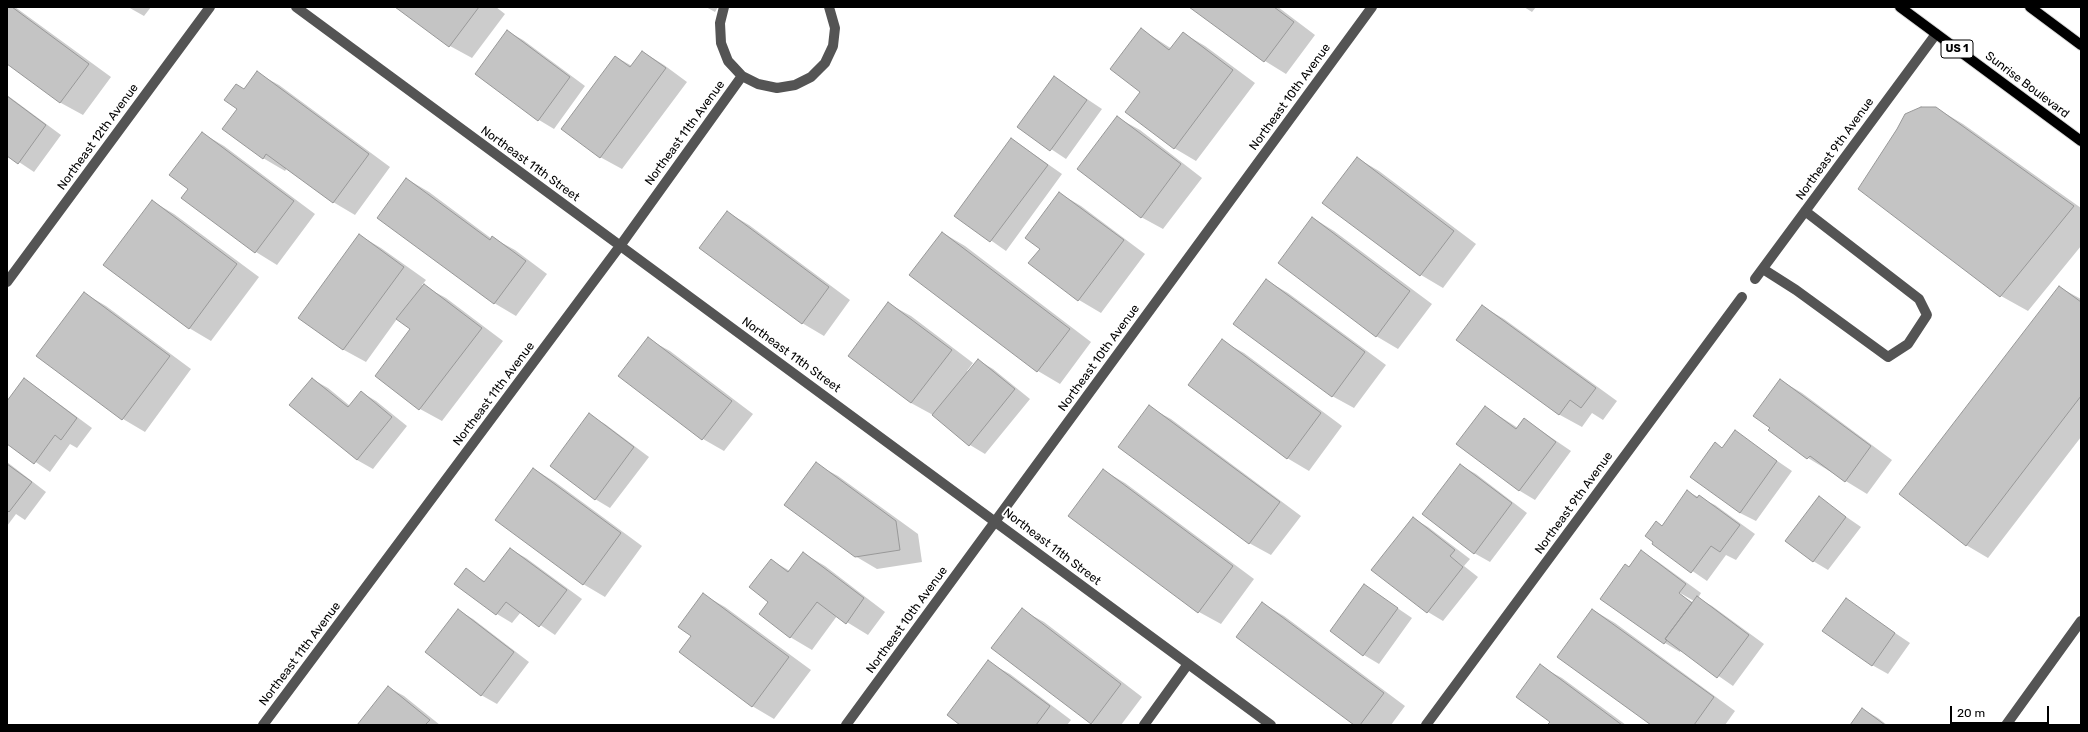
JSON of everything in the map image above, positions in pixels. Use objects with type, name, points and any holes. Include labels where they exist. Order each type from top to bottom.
[{"type":"main road","name":"Sunrise Boulevard","points":[[1900,7],[2081,141]]},
{"type":"main road","points":[[2030,7],[2081,45]]},
{"type":"street","name":"Northeast 12th Avenue","points":[[7,282],[210,7]]},
{"type":"street","name":"Northeast 11th Street","points":[[296,7],[1270,725]]},
{"type":"street","points":[[724,7],[720,23],[721,43],[728,61],[742,76],[758,84],[776,88],[795,85],[812,77],[825,63],[833,46],[835,28],[830,7]]},
{"type":"street","name":"Northeast 10th Avenue","points":[[846,725],[1372,7]]},
{"type":"street","name":"Northeast 9th Avenue","points":[[1755,279],[1936,34]]},
{"type":"street","name":"Northeast 11th Avenue","points":[[263,725],[620,246],[742,76]]},
{"type":"street","points":[[1763,269],[1796,290],[1888,358],[1908,344],[1927,315],[1919,299],[1805,211]]},
{"type":"street","name":"Northeast 9th Avenue","points":[[1426,725],[1742,297]]},
{"type":"street","points":[[2006,725],[2081,621]]},
{"type":"street","points":[[1144,725],[1188,664]]},
{"type":"building","points":[[7,7],[12,7],[89,64],[60,103],[7,64]]},
{"type":"building","points":[[395,7],[479,7],[449,47]]},
{"type":"building","points":[[1189,7],[1274,7],[1294,22],[1264,62]]},
{"type":"building","points":[[1141,28],[1169,50],[1183,32],[1233,70],[1174,149],[1125,112],[1140,92],[1110,69]]},
{"type":"building","points":[[507,30],[570,77],[538,121],[475,74]]},
{"type":"building","points":[[642,51],[666,68],[600,158],[561,129],[615,56],[630,67]]},
{"type":"building","points":[[257,71],[369,154],[333,203],[266,154],[263,159],[222,129],[237,109],[224,100],[236,84],[244,89]]},
{"type":"building","points":[[1054,76],[1087,100],[1050,151],[1017,127]]},
{"type":"building","points":[[7,96],[46,125],[18,164],[7,156]]},
{"type":"building","points":[[1921,107],[1936,107],[2074,206],[2000,297],[1858,189],[1905,114]]},
{"type":"building","points":[[1117,116],[1181,164],[1141,218],[1077,169]]},
{"type":"building","points":[[202,132],[294,201],[255,253],[181,198],[188,189],[169,175]]},
{"type":"building","points":[[1011,138],[1048,165],[990,242],[954,216]]},
{"type":"building","points":[[1357,157],[1454,231],[1420,276],[1322,203]]},
{"type":"building","points":[[406,178],[490,240],[492,236],[526,261],[494,304],[377,218]]},
{"type":"building","points":[[1059,192],[1124,240],[1078,301],[1028,263],[1040,249],[1025,238]]},
{"type":"building","points":[[152,200],[237,264],[189,329],[103,265]]},
{"type":"building","points":[[727,211],[829,287],[802,324],[699,248]]},
{"type":"building","points":[[1312,217],[1410,291],[1376,337],[1278,263]]},
{"type":"building","points":[[942,232],[1070,329],[1037,372],[909,275]]},
{"type":"building","points":[[359,234],[404,267],[343,350],[298,318]]},
{"type":"building","points":[[1266,279],[1365,352],[1332,397],[1233,324]]},
{"type":"building","points":[[424,284],[482,328],[419,410],[375,376],[410,329],[396,319]]},
{"type":"building","points":[[2059,286],[2081,302],[2081,396],[1966,546],[1899,494]]},
{"type":"building","points":[[84,292],[170,356],[122,420],[36,356]]},
{"type":"building","points":[[888,302],[952,350],[911,403],[848,356]]},
{"type":"building","points":[[1482,305],[1596,388],[1581,408],[1570,400],[1559,415],[1456,340]]},
{"type":"building","points":[[648,337],[732,401],[702,440],[618,376]]},
{"type":"building","points":[[1222,339],[1321,413],[1287,459],[1188,385]]},
{"type":"building","points":[[978,359],[1015,389],[969,446],[932,415]]},
{"type":"building","points":[[24,378],[77,418],[61,440],[55,435],[34,464],[7,444],[7,401]]},
{"type":"building","points":[[312,378],[348,407],[361,391],[392,417],[357,460],[289,405]]},
{"type":"building","points":[[1780,379],[1871,446],[1845,482],[1810,456],[1807,459],[1768,430],[1770,428],[1753,416]]},
{"type":"building","points":[[1149,405],[1280,502],[1249,544],[1118,447]]},
{"type":"building","points":[[1485,406],[1516,429],[1524,418],[1556,442],[1519,491],[1456,444]]},
{"type":"building","points":[[589,413],[634,447],[595,500],[550,466]]},
{"type":"building","points":[[1735,430],[1777,461],[1740,513],[1690,477],[1715,442],[1722,448]]},
{"type":"building","points":[[816,462],[896,521],[900,550],[855,557],[784,505]]},
{"type":"building","points":[[7,464],[32,482],[9,512],[7,510]]},
{"type":"building","points":[[1460,464],[1512,503],[1474,554],[1422,514]]},
{"type":"building","points":[[533,468],[621,533],[583,585],[495,520]]},
{"type":"building","points":[[1103,469],[1233,566],[1198,613],[1068,516]]},
{"type":"building","points":[[1687,490],[1697,498],[1699,495],[1740,525],[1720,552],[1711,546],[1691,573],[1652,544],[1653,542],[1645,536],[1656,521],[1662,526]]},
{"type":"building","points":[[1819,496],[1846,517],[1813,562],[1785,541]]},
{"type":"building","points":[[1413,517],[1455,550],[1450,556],[1463,567],[1427,613],[1371,570]]},
{"type":"building","points":[[510,548],[567,590],[539,627],[506,602],[496,615],[454,584],[466,568],[484,582]]},
{"type":"building","points":[[1641,550],[1686,584],[1679,593],[1692,603],[1665,639],[1667,640],[1664,644],[1600,599],[1625,564],[1629,567]]},
{"type":"building","points":[[803,552],[864,598],[846,624],[817,602],[790,638],[759,614],[768,602],[749,587],[771,559],[788,572]]},
{"type":"building","points":[[1364,584],[1398,608],[1363,656],[1330,631]]},
{"type":"building","points":[[703,593],[789,657],[752,707],[679,652],[691,636],[678,627]]},
{"type":"building","points":[[1697,596],[1749,635],[1717,678],[1665,639]]},
{"type":"building","points":[[1846,598],[1895,633],[1872,666],[1822,631]]},
{"type":"building","points":[[1262,602],[1384,693],[1360,725],[1354,725],[1236,637]]},
{"type":"building","points":[[1022,608],[1121,684],[1091,724],[991,648]]},
{"type":"building","points":[[458,609],[514,652],[481,696],[425,652]]},
{"type":"building","points":[[1592,609],[1714,697],[1694,725],[1651,725],[1557,657]]},
{"type":"building","points":[[988,660],[1050,706],[1036,725],[960,725],[947,715]]},
{"type":"building","points":[[1540,664],[1622,725],[1547,725],[1550,722],[1516,697]]},
{"type":"building","points":[[388,686],[430,720],[425,725],[357,725]]},
{"type":"building","points":[[1862,708],[1885,725],[1850,725]]}]
